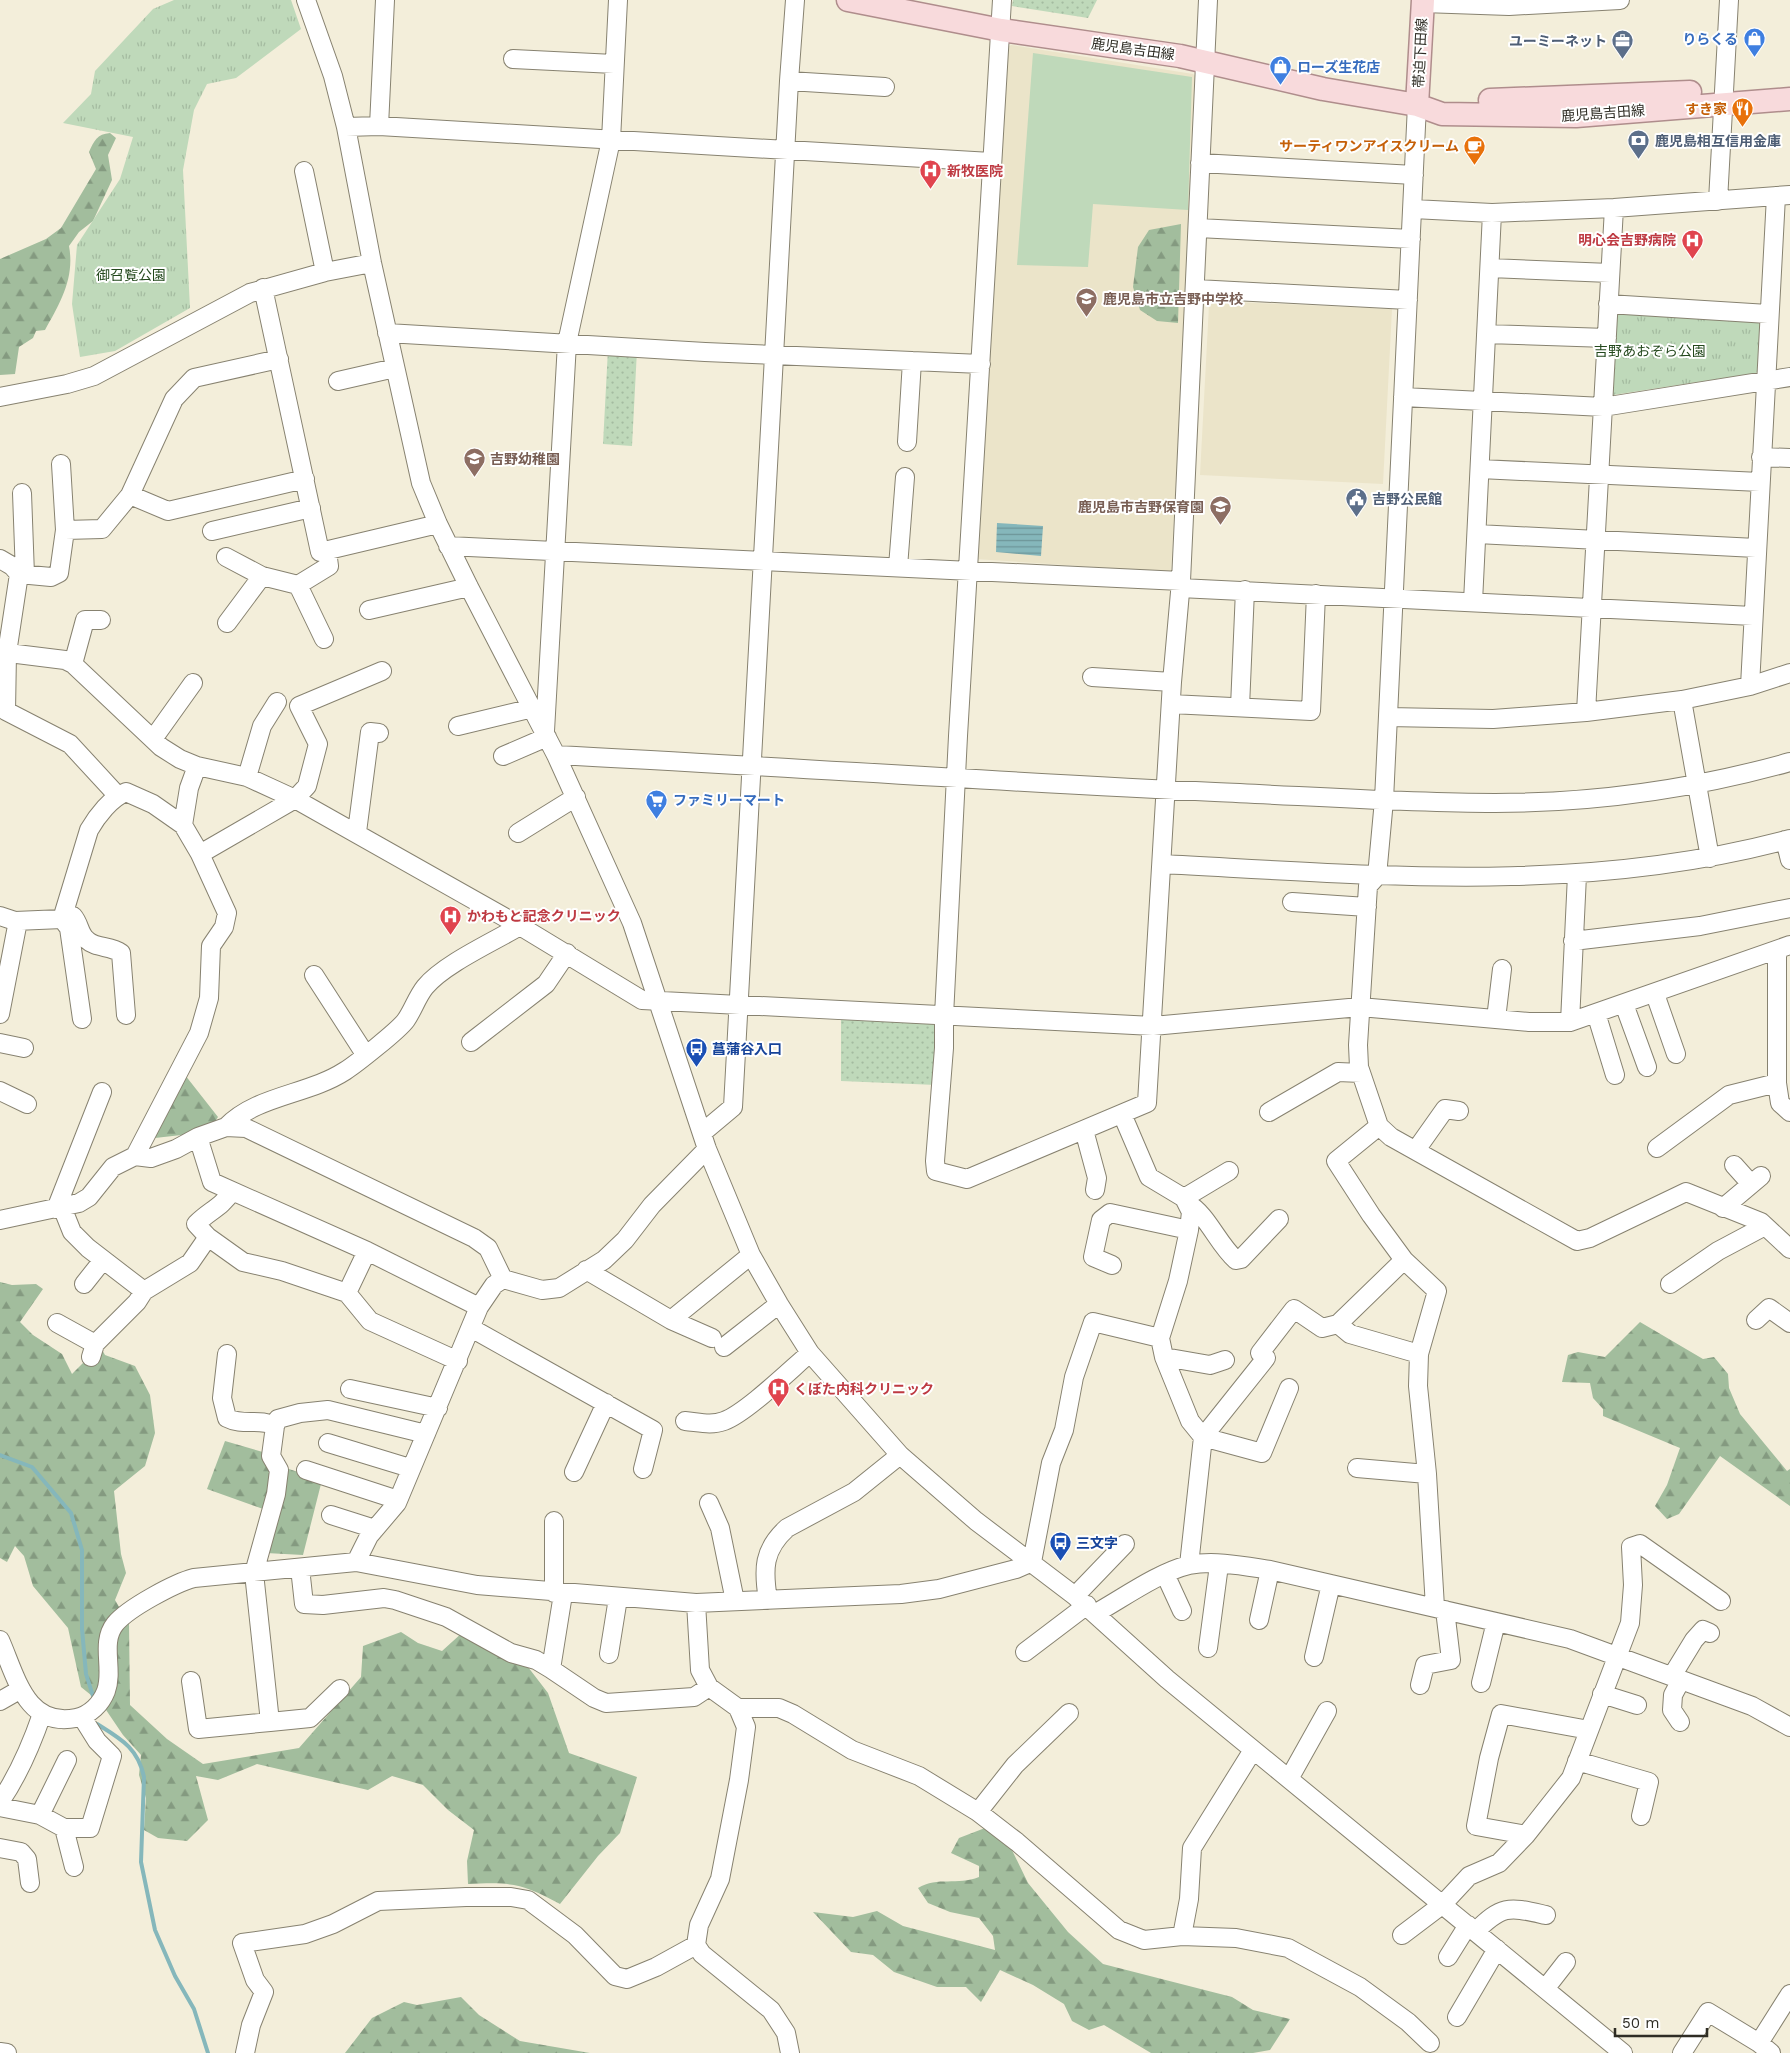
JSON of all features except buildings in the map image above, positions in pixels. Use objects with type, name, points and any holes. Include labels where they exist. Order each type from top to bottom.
[{"type":"main road","name":"鹿児島吉田線","points":[[848,0],[885,4],[1001,30],[1205,62],[1323,90],[1417,105],[1443,100],[1724,97],[1790,99]]},
{"type":"main road","name":"帯迫下田線","points":[[1417,105],[1423,2]]},
{"type":"main road","name":"鹿児島吉田線","points":[[1724,97],[1790,85]]},
{"type":"street","points":[[306,0],[332,76],[346,127],[372,263],[421,483],[448,546],[556,755],[632,923],[660,1002],[704,1141],[750,1254],[810,1353],[900,1455],[976,1521],[1086,1605],[1167,1679],[1623,2053]]},
{"type":"street","points":[[379,126],[385,0]]},
{"type":"street","points":[[546,735],[567,343],[611,140],[618,0]]},
{"type":"street","points":[[134,1156],[151,1158],[226,1127],[246,1128],[474,1238],[488,1248],[503,1279],[542,1290],[551,1290],[559,1288],[604,1260],[626,1240],[652,1205],[733,1107],[762,560],[795,0]]},
{"type":"street","points":[[1002,0],[956,776],[944,1048],[936,1171],[967,1178],[1148,1104],[1172,682],[1180,584],[1196,289],[1208,0]]},
{"type":"street","points":[[1423,2],[1510,3],[1620,0]]},
{"type":"street","points":[[1718,201],[1729,0]]},
{"type":"street","points":[[513,60],[614,64]]},
{"type":"street","points":[[789,81],[885,87]]},
{"type":"street","points":[[1417,105],[1392,598],[1384,800],[1378,876],[1368,886],[1358,1045],[1361,1073],[1379,1126],[1391,1137],[1577,1241],[1590,1238],[1686,1192],[1723,1208],[1743,1213],[1765,1226],[1790,1249]]},
{"type":"street","points":[[346,127],[379,126],[992,162]]},
{"type":"street","points":[[1200,163],[1414,175]]},
{"type":"street","points":[[304,171],[326,272]]},
{"type":"street","points":[[1413,209],[1492,213],[1614,208],[1783,196],[1768,314],[1750,686]]},
{"type":"street","points":[[1586,712],[1614,208]]},
{"type":"street","points":[[1472,602],[1477,534],[1492,213]]},
{"type":"street","points":[[1198,228],[1411,239]]},
{"type":"street","points":[[0,397],[67,384],[94,376],[263,288],[326,272],[372,263]]},
{"type":"street","points":[[1490,268],[1610,273]]},
{"type":"street","points":[[263,288],[320,552],[438,524]]},
{"type":"street","points":[[1196,289],[1408,300]]},
{"type":"street","points":[[1608,304],[1768,314]]},
{"type":"street","points":[[387,333],[775,355],[981,364]]},
{"type":"street","points":[[1486,334],[1607,338]]},
{"type":"street","points":[[65,530],[102,529],[130,495],[174,399],[194,378],[279,359]]},
{"type":"street","points":[[907,442],[912,361]]},
{"type":"street","points":[[338,381],[395,368]]},
{"type":"street","points":[[1403,397],[1603,407],[1790,377]]},
{"type":"street","points":[[1761,457],[1790,458]]},
{"type":"street","points":[[0,559],[22,574],[51,577],[59,573],[65,530],[60,464]]},
{"type":"street","points":[[1480,469],[1760,482]]},
{"type":"street","points":[[898,567],[905,477]]},
{"type":"street","points":[[130,495],[168,511],[305,479]]},
{"type":"street","points":[[22,493],[22,574],[4,653],[6,711],[70,744],[117,795]]},
{"type":"street","points":[[212,530],[311,508]]},
{"type":"street","points":[[1477,534],[1756,548]]},
{"type":"street","points":[[448,546],[968,570],[1245,590],[1753,616]]},
{"type":"street","points":[[226,557],[262,576],[298,585],[329,566],[327,551]]},
{"type":"street","points":[[227,623],[262,576]]},
{"type":"street","points":[[298,585],[324,639]]},
{"type":"street","points":[[369,610],[469,587]]},
{"type":"street","points":[[1240,707],[1245,590]]},
{"type":"street","points":[[1171,704],[1311,711],[1316,594]]},
{"type":"street","points":[[73,664],[85,620],[101,620]]},
{"type":"street","points":[[4,653],[65,660],[73,664],[161,747],[197,766],[247,777],[295,799],[357,832],[567,953],[642,1000],[1153,1026],[1360,1007],[1496,1019],[1570,1022],[1784,948],[1782,1086],[1780,1102],[1790,1112]]},
{"type":"street","points":[[200,854],[295,799],[307,786],[318,744],[300,706],[382,671]]},
{"type":"street","points":[[1388,717],[1493,719],[1586,712],[1682,700],[1750,686],[1790,673]]},
{"type":"street","points":[[1092,677],[1172,682]]},
{"type":"street","points":[[153,739],[193,683]]},
{"type":"street","points":[[1682,700],[1710,858]]},
{"type":"street","points":[[247,777],[262,726],[278,702]]},
{"type":"street","points":[[458,726],[533,708]]},
{"type":"street","points":[[357,832],[370,732],[379,733]]},
{"type":"street","points":[[503,756],[546,735]]},
{"type":"street","points":[[556,755],[956,776],[1166,790],[1495,803],[1575,800],[1631,795],[1696,784],[1790,762]]},
{"type":"street","points":[[183,825],[189,788],[197,766]]},
{"type":"street","points":[[0,1220],[79,1203],[89,1197],[113,1167],[134,1156],[199,1034],[209,998],[211,946],[224,927],[227,912],[200,854],[183,825],[136,795],[126,792],[117,795],[95,820],[89,830],[64,914],[69,928],[82,1019]]},
{"type":"street","points":[[518,833],[576,797]]},
{"type":"street","points":[[1162,864],[1378,876],[1493,878],[1577,875],[1710,858],[1787,839],[1790,860]]},
{"type":"street","points":[[1570,1022],[1577,875]]},
{"type":"street","points":[[1292,902],[1367,907]]},
{"type":"street","points":[[1573,941],[1700,926],[1790,908]]},
{"type":"street","points":[[0,916],[18,921],[64,914],[79,923],[82,935],[88,942],[121,953],[126,1015]]},
{"type":"street","points":[[0,1014],[18,921]]},
{"type":"street","points":[[226,1127],[234,1118],[267,1102],[312,1087],[345,1071],[405,1022],[424,988],[442,972],[520,926]]},
{"type":"street","points":[[471,1042],[546,984],[567,953]]},
{"type":"street","points":[[1496,1019],[1502,968]]},
{"type":"street","points":[[314,975],[365,1054]]},
{"type":"street","points":[[1655,994],[1676,1054]]},
{"type":"street","points":[[1624,1004],[1647,1067]]},
{"type":"street","points":[[1596,1013],[1615,1075]]},
{"type":"street","points":[[0,1042],[24,1048]]},
{"type":"street","points":[[1269,1112],[1338,1072],[1361,1073]]},
{"type":"street","points":[[1657,1148],[1729,1095],[1782,1086]]},
{"type":"street","points":[[0,1092],[27,1104]]},
{"type":"street","points":[[102,1092],[59,1208],[72,1232],[103,1260],[144,1291]]},
{"type":"street","points":[[1416,1150],[1445,1109],[1459,1111]]},
{"type":"street","points":[[1122,1114],[1149,1178],[1197,1209],[1226,1251],[1236,1260],[1241,1259],[1279,1219]]},
{"type":"street","points":[[1379,1126],[1336,1161],[1371,1215],[1404,1260],[1437,1291],[1419,1354],[1418,1386],[1440,1609],[1451,1660],[1425,1665],[1420,1685]]},
{"type":"street","points":[[1084,1130],[1097,1178],[1095,1190]]},
{"type":"street","points":[[198,1137],[212,1182],[366,1251],[479,1307]]},
{"type":"street","points":[[1723,1208],[1756,1180],[1734,1165]]},
{"type":"street","points":[[1185,1200],[1230,1171]]},
{"type":"street","points":[[232,1191],[222,1205],[207,1214],[196,1224],[208,1237],[243,1262],[282,1271],[347,1293],[370,1321],[458,1361]]},
{"type":"street","points":[[1185,1200],[1191,1212],[1189,1230],[1178,1282],[1160,1338],[1164,1357],[1190,1421],[1203,1437],[1262,1453],[1289,1388]]},
{"type":"street","points":[[1112,1264],[1093,1257],[1101,1220],[1110,1213],[1189,1230]]},
{"type":"street","points":[[1670,1284],[1718,1251],[1765,1226]]},
{"type":"street","points":[[57,1323],[93,1350],[137,1302],[144,1291],[190,1263],[208,1237]]},
{"type":"street","points":[[347,1293],[366,1251]]},
{"type":"street","points":[[671,1320],[750,1254]]},
{"type":"street","points":[[84,1284],[103,1260]]},
{"type":"street","points":[[1189,1565],[1203,1437],[1266,1358],[1260,1352],[1294,1309],[1322,1328],[1338,1324],[1404,1260]]},
{"type":"street","points":[[586,1270],[671,1320],[718,1342],[779,1304]]},
{"type":"street","points":[[356,1562],[375,1529],[398,1500],[410,1468],[458,1361],[479,1307],[494,1285],[503,1279]]},
{"type":"street","points":[[1756,1320],[1769,1308],[1790,1323]]},
{"type":"street","points":[[1032,1562],[1051,1463],[1064,1430],[1074,1377],[1094,1322],[1160,1338]]},
{"type":"street","points":[[1338,1324],[1350,1334],[1419,1354]]},
{"type":"street","points":[[471,1328],[653,1430],[643,1469]]},
{"type":"street","points":[[685,1421],[712,1424],[724,1421],[738,1413],[810,1353]]},
{"type":"street","points":[[227,1354],[222,1398],[227,1418],[234,1422],[266,1422],[275,1426]]},
{"type":"street","points":[[1164,1357],[1210,1365],[1225,1360]]},
{"type":"street","points":[[350,1389],[438,1408]]},
{"type":"street","points":[[574,1472],[606,1403]]},
{"type":"street","points":[[270,1722],[254,1573],[276,1494],[279,1470],[271,1456],[275,1426],[278,1419],[300,1413],[328,1410],[426,1434]]},
{"type":"street","points":[[328,1443],[410,1468]]},
{"type":"street","points":[[768,1600],[764,1574],[766,1559],[778,1536],[787,1528],[854,1492],[900,1455]]},
{"type":"street","points":[[1357,1468],[1427,1474]]},
{"type":"street","points":[[306,1470],[398,1500]]},
{"type":"street","points":[[709,1503],[720,1528],[735,1601]]},
{"type":"street","points":[[331,1515],[375,1529]]},
{"type":"street","points":[[554,1521],[564,1594],[567,1640]]},
{"type":"street","points":[[1086,1605],[1125,1544]]},
{"type":"street","points":[[1402,1935],[1443,1904],[1469,1876],[1499,1863],[1526,1835],[1571,1778],[1630,1623],[1633,1585],[1631,1546],[1640,1544],[1721,1601]]},
{"type":"street","points":[[0,1640],[27,1702],[50,1718],[64,1720],[82,1716],[99,1705],[106,1690],[109,1676],[108,1648],[110,1635],[116,1624],[129,1612],[179,1582],[194,1578],[356,1562],[477,1585],[564,1594],[696,1603],[901,1594],[939,1589],[1016,1569],[1032,1562]]},
{"type":"street","points":[[1208,1648],[1220,1564]]},
{"type":"street","points":[[1025,1652],[1086,1605],[1189,1565],[1220,1564],[1270,1570],[1570,1639],[1752,1706],[1790,1727]]},
{"type":"street","points":[[300,1568],[304,1604],[323,1605],[384,1598],[395,1600],[454,1620],[511,1653],[536,1660],[594,1698],[606,1703],[694,1697],[709,1687]]},
{"type":"street","points":[[1259,1620],[1270,1570]]},
{"type":"street","points":[[1165,1574],[1182,1611]]},
{"type":"street","points":[[1314,1657],[1331,1584]]},
{"type":"street","points":[[551,1669],[564,1594]]},
{"type":"street","points":[[609,1654],[618,1598]]},
{"type":"street","points":[[696,1603],[700,1670],[709,1687],[738,1708],[746,1727],[739,1780],[720,1879],[700,1925],[696,1945],[702,1954],[771,2010],[786,2033],[790,2053]]},
{"type":"street","points":[[1481,1683],[1496,1622]]},
{"type":"street","points":[[1680,1722],[1672,1710],[1676,1678],[1694,1640],[1703,1630],[1710,1632]]},
{"type":"street","points":[[191,1681],[198,1730],[310,1718],[340,1689]]},
{"type":"street","points":[[0,1700],[21,1689]]},
{"type":"street","points":[[1602,1694],[1637,1705]]},
{"type":"street","points":[[738,1708],[779,1708],[794,1714],[852,1750],[919,1776],[978,1812],[1017,1842],[1119,1930],[1144,1940],[1182,1936],[1236,1938],[1288,1948],[1360,1987],[1408,2022],[1430,2043]]},
{"type":"street","points":[[1289,1779],[1326,1711]]},
{"type":"street","points":[[978,1812],[1014,1765],[1068,1713]]},
{"type":"street","points":[[0,1802],[17,1777],[30,1750],[42,1714]]},
{"type":"street","points":[[1526,1835],[1476,1826],[1489,1758],[1501,1714],[1588,1730]]},
{"type":"street","points":[[0,1807],[40,1815],[64,1828],[90,1828],[112,1756],[97,1740],[82,1716]]},
{"type":"street","points":[[1182,1936],[1189,1899],[1192,1848],[1253,1750]]},
{"type":"street","points":[[40,1815],[67,1760]]},
{"type":"street","points":[[1577,1761],[1649,1782],[1641,1816]]},
{"type":"street","points":[[64,1828],[74,1867]]},
{"type":"street","points":[[0,1848],[22,1852],[27,1859],[30,1883]]},
{"type":"street","points":[[245,2053],[252,2025],[264,1992],[254,1980],[242,1943],[305,1934],[333,1924],[378,1901],[466,1897],[511,1897],[528,1900],[575,1935],[615,1976],[627,1979],[656,1967],[696,1945]]},
{"type":"street","points":[[1448,1957],[1472,1928],[1493,1913],[1510,1909],[1546,1915]]},
{"type":"street","points":[[1457,2017],[1497,1950]]},
{"type":"street","points":[[1545,1989],[1566,1962]]},
{"type":"street","points":[[1682,2053],[1708,2012],[1765,2048],[1790,1994]]},
{"type":"street","points":[[0,2052],[7,2053]]},
{"type":"shaded area","name":"鹿児島市立吉野中学校","points":[[1011,45],[1193,74],[1197,77],[1171,572],[975,559],[1005,49]]},
{"type":"shaded area","points":[[1211,301],[1392,309],[1383,484],[1200,475],[1209,305]]},
{"type":"green space","name":"御召覧公園","points":[[174,0],[291,0],[301,29],[236,78],[207,84],[194,110],[183,170],[190,308],[115,351],[80,357],[72,304],[77,245],[120,179],[133,137],[63,123],[91,94],[95,71],[153,9]]},
{"type":"green space","points":[[1013,0],[1097,0],[1088,18],[1012,6]]},
{"type":"green space","points":[[1033,53],[1192,77],[1188,210],[1093,204],[1088,267],[1017,265]]},
{"type":"green space","points":[[110,133],[116,138],[108,155],[112,180],[93,221],[79,232],[69,246],[70,269],[61,300],[45,330],[36,331],[33,338],[19,347],[15,374],[0,375],[0,259],[46,239],[61,228],[96,169],[89,152],[96,139]]},
{"type":"green space","points":[[1181,224],[1178,323],[1157,321],[1140,310],[1133,287],[1138,247],[1149,230]]},
{"type":"green space","name":"吉野あおぞら公園","points":[[1619,310],[1754,318],[1762,327],[1760,369],[1756,373],[1613,395],[1609,391],[1614,314]]},
{"type":"green space","points":[[608,349],[637,350],[632,446],[603,444]]},
{"type":"green space","points":[[841,1018],[938,1022],[936,1085],[841,1081]]},
{"type":"green space","points":[[185,1075],[218,1117],[208,1132],[155,1138]]},
{"type":"green space","points":[[0,1282],[12,1285],[36,1284],[43,1289],[20,1322],[33,1335],[62,1354],[72,1374],[100,1346],[105,1355],[135,1366],[150,1395],[155,1433],[145,1466],[114,1491],[121,1554],[126,1573],[115,1600],[129,1624],[130,1705],[167,1739],[203,1764],[299,1748],[361,1677],[363,1646],[401,1632],[418,1643],[442,1651],[463,1632],[528,1667],[548,1693],[569,1753],[637,1777],[620,1833],[598,1856],[560,1904],[536,1892],[516,1885],[495,1883],[468,1884],[467,1861],[474,1830],[448,1810],[423,1785],[392,1776],[368,1790],[257,1764],[218,1780],[196,1776],[208,1820],[187,1841],[158,1838],[144,1830],[146,1798],[139,1775],[141,1755],[123,1735],[102,1704],[81,1687],[68,1628],[33,1586],[24,1556],[15,1546],[7,1562],[0,1558]]},
{"type":"green space","points":[[1640,1322],[1703,1359],[1714,1357],[1728,1374],[1729,1388],[1740,1414],[1787,1471],[1790,1469],[1790,1506],[1720,1456],[1679,1514],[1667,1519],[1655,1506],[1667,1485],[1680,1448],[1603,1416],[1603,1409],[1593,1398],[1590,1383],[1562,1382],[1568,1355],[1578,1352],[1605,1357]]},
{"type":"green space","points":[[225,1441],[273,1455],[266,1510],[207,1489]]},
{"type":"green space","points":[[286,1468],[322,1480],[303,1555],[266,1553],[281,1510]]},
{"type":"green space","points":[[985,1828],[1009,1844],[1028,1883],[1068,1932],[1103,1964],[1232,1997],[1253,2010],[1290,2019],[1270,2050],[1253,2053],[1151,2053],[1104,2025],[1089,2030],[1072,2021],[1064,2004],[1033,1985],[1000,1970],[981,2002],[966,1987],[937,1987],[894,1972],[873,1955],[851,1952],[813,1912],[853,1917],[877,1911],[903,1926],[995,1950],[993,1936],[979,1918],[950,1912],[928,1903],[918,1888],[933,1882],[963,1881],[979,1877],[979,1866],[951,1853],[959,1838]]},
{"type":"green space","points":[[461,1997],[479,2015],[520,2041],[590,2053],[345,2053],[372,2018],[404,2002],[417,2005]]},
{"type":"water","points":[[997,523],[1043,526],[1041,556],[996,552]]},
{"type":"waterway","points":[[0,1455],[32,1467],[71,1513],[82,1550],[82,1629],[86,1674],[93,1696]]},
{"type":"waterway","points":[[97,1724],[127,1745],[133,1751],[141,1767],[144,1777],[141,1862],[155,1930],[175,1976],[194,2009],[208,2053]]},
{"type":"place","name":"りらくる","points":[[1754,58]]},
{"type":"place","name":"ユーミーネット","points":[[1623,60]]},
{"type":"place","name":"ローズ生花店","points":[[1281,86]]},
{"type":"place","name":"すき家","points":[[1743,128]]},
{"type":"place","name":"鹿児島相互信用金庫","points":[[1639,160]]},
{"type":"place","name":"サーティワンアイスクリーム","points":[[1475,165]]},
{"type":"place","name":"新牧医院","points":[[931,190]]},
{"type":"place","name":"明心会吉野病院","points":[[1692,259]]},
{"type":"place","name":"鹿児島市立吉野中学校","points":[[1087,318]]},
{"type":"place","name":"吉野幼稚園","points":[[474,478]]},
{"type":"place","name":"吉野公民館","points":[[1356,518]]},
{"type":"place","name":"鹿児島市吉野保育園","points":[[1220,526]]},
{"type":"place","name":"ファミリーマート","points":[[657,819]]},
{"type":"place","name":"かわもと記念クリニック","points":[[451,935]]},
{"type":"place","name":"菖蒲谷入口","points":[[696,1068]]},
{"type":"place","name":"くぼた内科クリニック","points":[[778,1408]]},
{"type":"place","name":"三文字","points":[[1060,1562]]}]
